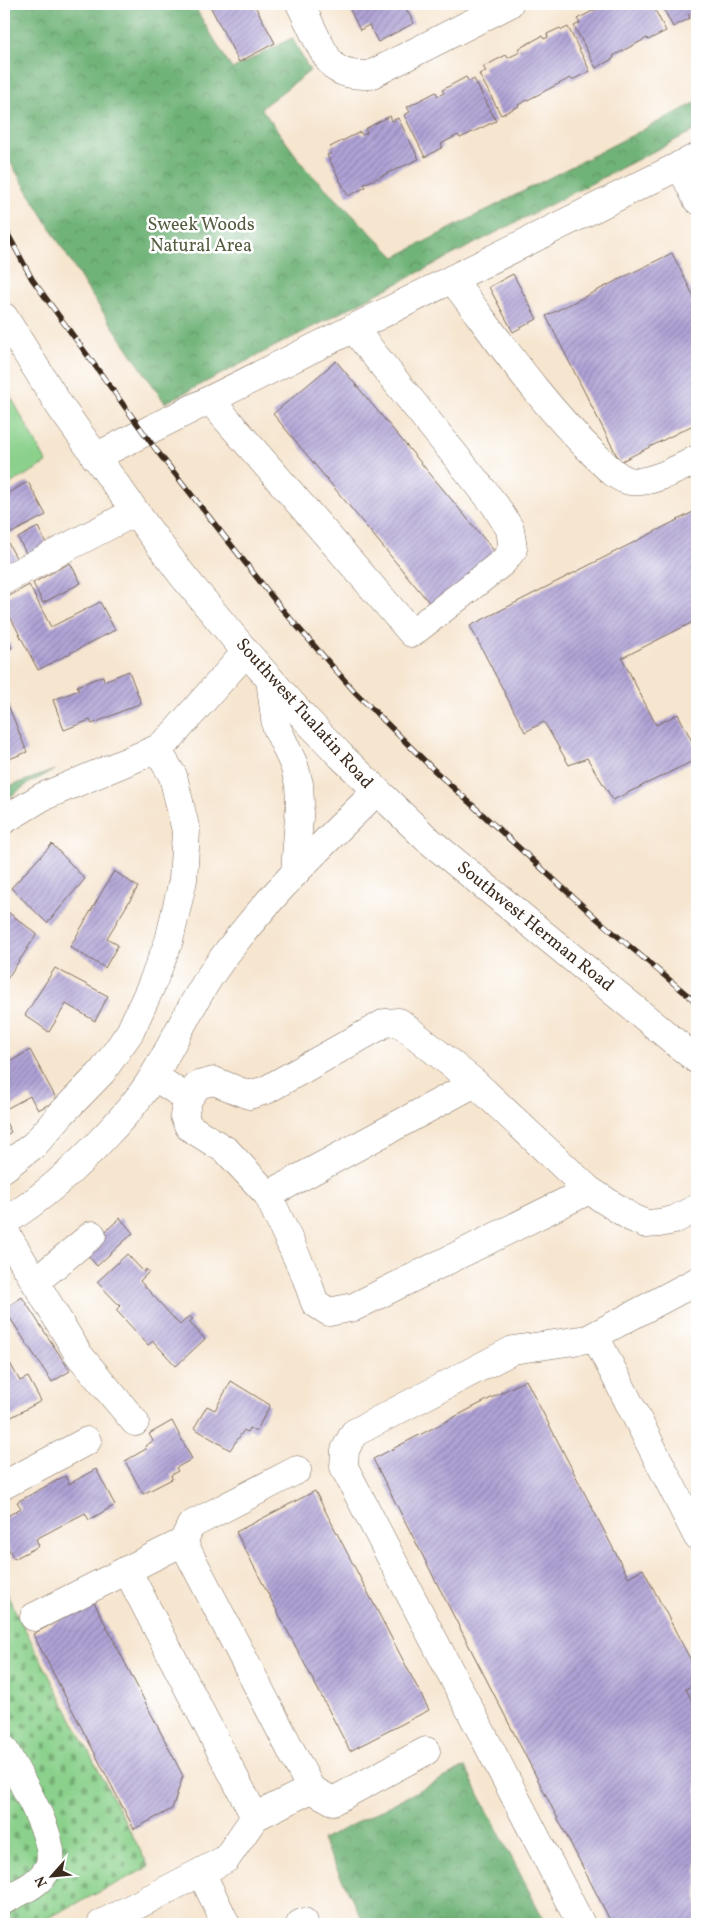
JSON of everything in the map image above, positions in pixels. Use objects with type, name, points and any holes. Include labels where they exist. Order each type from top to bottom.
[{"type":"main road","points":[[300,4],[323,49],[335,67],[351,74],[370,75],[509,4]]},
{"type":"main road","points":[[95,457],[689,161],[697,200]]},
{"type":"main road","points":[[452,279],[521,370],[578,439],[616,475],[628,481],[645,480],[677,470],[697,459]]},
{"type":"main road","name":"Southwest Tualatin Road","points":[[4,317],[60,408],[183,576],[246,652],[301,714],[377,791],[295,874],[231,948],[212,974],[154,1076],[130,1109],[68,1175],[4,1222]]},
{"type":"main road","points":[[210,400],[412,633],[503,562],[513,549],[510,529],[495,505],[353,328]]},
{"type":"main road","points":[[4,580],[135,512]]},
{"type":"main road","points":[[4,820],[42,797],[157,749],[170,738],[246,652]]},
{"type":"main road","points":[[270,679],[276,726],[294,765],[298,784],[300,803],[295,874]]},
{"type":"main road","points":[[4,1168],[35,1144],[102,1072],[130,1032],[169,941],[183,880],[186,831],[173,776],[157,749]]},
{"type":"main road","name":"Southwest Herman Road","points":[[377,791],[426,838],[697,1060]]},
{"type":"main road","points":[[589,1190],[354,1307],[329,1312],[315,1302],[306,1277],[268,1195],[227,1151],[189,1127],[184,1116],[188,1100],[198,1085],[214,1081],[249,1095],[266,1090],[385,1023],[399,1022],[476,1083],[589,1190],[632,1218],[646,1224],[674,1220],[697,1208]]},
{"type":"main road","points":[[154,1076],[188,1100]]},
{"type":"main road","points":[[268,1195],[476,1083]]},
{"type":"main road","points":[[4,1230],[80,1355],[135,1422]]},
{"type":"main road","points":[[35,1282],[92,1235]]},
{"type":"main road","points":[[581,1924],[344,1468],[345,1450],[354,1433],[513,1350],[588,1340],[697,1281]]},
{"type":"main road","points":[[595,1336],[697,1536]]},
{"type":"main road","points":[[4,1484],[87,1441]]},
{"type":"main road","points":[[34,1617],[183,1542],[191,1525],[297,1470]]},
{"type":"main road","points":[[183,1542],[311,1789],[333,1801],[426,1751]]},
{"type":"main road","points":[[127,1570],[255,1817]]},
{"type":"main road","points":[[4,1749],[47,1831],[51,1850],[49,1865],[40,1878],[28,1888],[4,1900]]},
{"type":"main road","points":[[101,1924],[226,1859],[255,1817],[311,1789]]},
{"type":"main road","points":[[201,1872],[226,1924]]},
{"type":"green space","name":"Sweek Woods Natural Area","points":[[4,4],[193,4],[232,69],[292,38],[310,71],[261,108],[306,169],[395,257],[697,102],[697,129],[165,403],[88,290],[4,152]]},
{"type":"green space","points":[[4,384],[47,463],[4,487]]},
{"type":"green space","points":[[55,770],[29,783],[4,801],[4,788]]},
{"type":"green space","points":[[4,1589],[149,1867],[36,1924],[4,1924]]},
{"type":"green space","points":[[465,1767],[546,1924],[365,1924],[322,1840]]},
{"type":"building","points":[[209,4],[254,4],[275,43],[239,62]]},
{"type":"building","points":[[347,4],[388,4],[392,11],[404,5],[414,23],[378,42],[369,25],[360,30]]},
{"type":"building","points":[[613,4],[652,4],[666,31],[648,40],[647,38],[613,56],[614,58],[596,68],[574,26],[580,23],[577,19],[602,6],[604,9]]},
{"type":"building","points":[[661,4],[697,4],[697,10],[688,15],[690,18],[673,27]]},
{"type":"building","points":[[568,27],[590,71],[572,80],[570,78],[501,115],[479,74],[486,71],[483,67],[506,55],[508,58],[520,52],[518,49],[542,36],[544,39],[548,37],[547,34],[560,28],[562,30]]},
{"type":"building","points":[[466,77],[469,82],[474,79],[496,121],[460,138],[458,135],[441,144],[443,147],[425,157],[404,115],[410,112],[407,107],[436,92],[438,96],[444,93],[442,90]]},
{"type":"building","points":[[390,116],[392,121],[398,118],[419,159],[364,184],[366,187],[348,196],[327,155],[332,153],[330,147],[360,132],[362,135],[367,133],[365,129]]},
{"type":"building","points":[[672,253],[697,303],[697,423],[620,462],[546,316]]},
{"type":"building","points":[[513,274],[537,319],[513,332],[489,287]]},
{"type":"building","points":[[336,361],[496,553],[432,606],[273,414]]},
{"type":"building","points":[[28,482],[46,515],[4,537],[4,495]]},
{"type":"building","points":[[697,510],[697,620],[622,658],[656,725],[678,714],[697,751],[697,759],[613,800],[587,758],[569,765],[544,722],[525,732],[470,626]]},
{"type":"building","points":[[38,527],[48,547],[28,557],[18,538]]},
{"type":"building","points":[[8,543],[19,563],[4,571],[4,546]]},
{"type":"building","points":[[70,563],[81,583],[43,603],[33,583]]},
{"type":"building","points":[[29,585],[51,627],[100,602],[115,630],[38,670],[4,605],[4,599]]},
{"type":"building","points":[[4,633],[12,648],[4,653]]},
{"type":"building","points":[[129,671],[141,703],[92,724],[90,720],[64,730],[53,700],[79,690],[77,686],[103,676],[104,681]]},
{"type":"building","points":[[4,695],[27,752],[4,761]]},
{"type":"building","points":[[52,844],[85,879],[47,923],[11,888]]},
{"type":"building","points":[[114,871],[138,887],[107,938],[118,945],[105,968],[70,947]]},
{"type":"building","points":[[4,909],[37,934],[7,979],[4,976]]},
{"type":"building","points":[[55,968],[108,996],[95,1021],[66,1004],[49,1032],[25,1015]]},
{"type":"building","points":[[30,1050],[57,1100],[38,1110],[30,1096],[4,1110],[4,1065]]},
{"type":"building","points":[[4,1119],[11,1132],[4,1137]]},
{"type":"building","points":[[120,1218],[133,1233],[97,1266],[84,1251]]},
{"type":"building","points":[[127,1254],[144,1272],[146,1269],[149,1272],[140,1281],[180,1325],[189,1316],[193,1319],[189,1322],[205,1339],[176,1366],[153,1341],[148,1345],[116,1310],[120,1306],[97,1282]]},
{"type":"building","points":[[22,1297],[70,1371],[52,1382],[4,1309]]},
{"type":"building","points":[[697,1311],[697,1322],[693,1313]]},
{"type":"building","points":[[6,1356],[20,1381],[28,1377],[41,1401],[6,1420],[4,1417],[4,1357]]},
{"type":"building","points":[[526,1380],[628,1577],[643,1569],[697,1672],[697,1683],[686,1689],[697,1711],[697,1924],[612,1924],[373,1459]]},
{"type":"building","points":[[231,1381],[270,1405],[256,1432],[249,1428],[247,1432],[244,1430],[230,1450],[194,1428],[207,1406],[215,1410]]},
{"type":"building","points":[[172,1421],[192,1459],[176,1468],[178,1471],[171,1475],[172,1479],[143,1494],[125,1461],[146,1449],[145,1446],[153,1441],[149,1434]]},
{"type":"building","points":[[96,1469],[115,1505],[89,1520],[85,1513],[36,1539],[39,1546],[14,1559],[4,1540],[4,1518],[21,1508],[17,1502],[65,1476],[69,1484]]},
{"type":"building","points":[[315,1491],[429,1710],[350,1751],[236,1532]]},
{"type":"building","points":[[94,1602],[183,1776],[172,1809],[134,1829],[33,1634]]},
{"type":"railway","points":[[4,227],[32,279],[157,451],[281,608],[355,692],[435,771],[596,918],[697,1003]]}]
